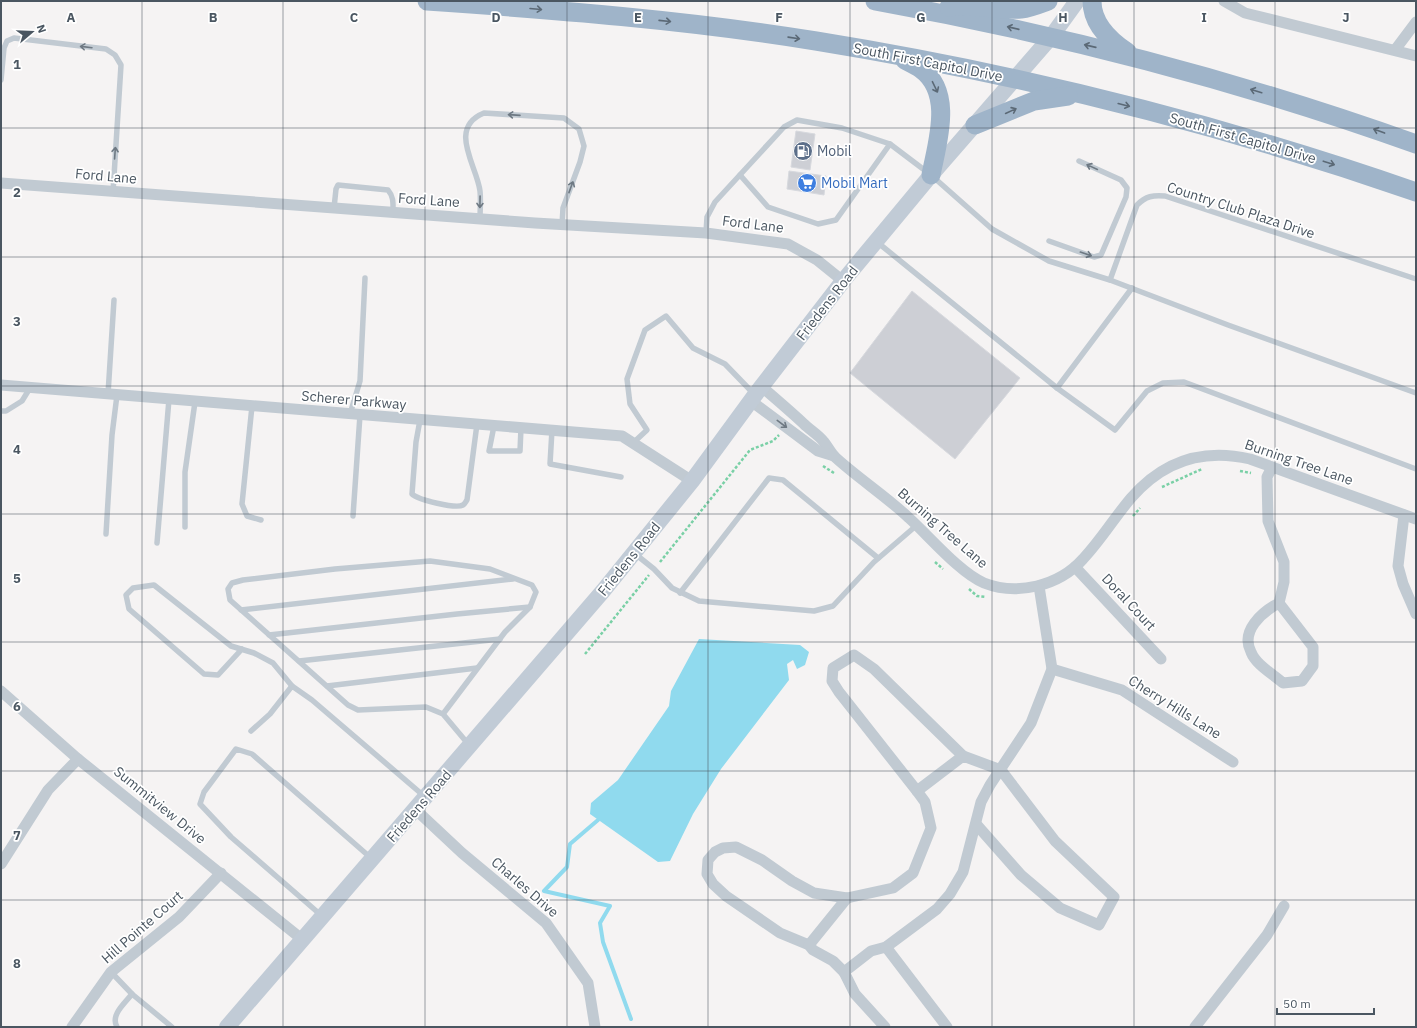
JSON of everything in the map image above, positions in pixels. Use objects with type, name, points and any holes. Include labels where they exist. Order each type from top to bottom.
[{"type":"highway","name":"South First Capitol Drive","points":[[427,1],[607,15],[674,22],[814,41],[894,54],[1015,78],[1086,95],[1246,138],[1416,192]]},
{"type":"highway","points":[[875,1],[1051,36],[1133,56],[1288,100],[1416,144]]},
{"type":"highway","points":[[925,10],[962,5],[1003,9],[1022,9],[1048,1]]},
{"type":"highway","points":[[1092,1],[1102,31],[1114,43],[1133,56]]},
{"type":"highway","points":[[894,54],[921,69],[931,79],[939,96],[941,103],[940,130],[931,176]]},
{"type":"highway","points":[[975,125],[1034,101],[1086,95]]},
{"type":"main road","name":"Friedens Road","points":[[227,1027],[534,673],[634,553],[692,482],[756,394],[843,281],[1051,36],[1077,1]]},
{"type":"street","points":[[1224,1],[1245,12],[1416,56]]},
{"type":"street","points":[[1395,50],[1416,22]]},
{"type":"street","name":"Ford Lane","points":[[1,183],[334,209],[562,225],[706,233],[788,244],[817,260],[843,281]]},
{"type":"street","name":"Scherer Parkway","points":[[1,385],[622,436],[692,482]]},
{"type":"street","name":"Burning Tree Lane","points":[[756,394],[818,451],[834,456]]},
{"type":"street","name":"Burning Tree Lane","points":[[756,394],[824,442],[834,456],[893,503],[964,570],[983,582],[999,587],[1020,589],[1039,586],[1058,578],[1075,567],[1131,498],[1150,480],[1173,466],[1193,458],[1230,454],[1270,472],[1416,519]]},
{"type":"street","points":[[1270,472],[1268,522],[1284,562],[1284,582],[1279,603],[1266,610],[1254,622],[1248,640],[1251,653],[1260,664],[1283,683],[1302,681],[1313,666],[1313,647],[1279,603]]},
{"type":"street","points":[[1404,515],[1398,566],[1403,584],[1412,608],[1416,614]]},
{"type":"street","name":"Doral Court","points":[[1075,567],[1161,659]]},
{"type":"street","points":[[844,972],[871,951],[886,947],[923,920],[950,894],[962,872],[981,802],[990,785],[1031,723],[1052,669],[1039,586]]},
{"type":"street","points":[[885,1027],[855,994],[844,972],[833,961],[813,950],[809,945],[780,933],[726,896],[713,884],[707,874],[708,860],[715,852],[723,848],[736,847],[762,860],[792,881],[814,892],[847,898],[893,888],[913,873],[930,828],[925,802],[832,681],[833,668],[854,655],[874,669],[962,756],[1001,770],[1055,841],[1114,897],[1098,925],[1060,908],[1021,875],[976,824]]},
{"type":"street","name":"Cherry Hills Lane","points":[[1052,669],[1122,690],[1233,762]]},
{"type":"street","name":"Summitview Drive","points":[[1,690],[78,759],[303,940]]},
{"type":"street","points":[[917,791],[962,756]]},
{"type":"street","points":[[1,864],[48,790],[78,759]]},
{"type":"street","name":"Charles Drive","points":[[420,804],[462,854],[546,923],[588,983],[595,1027]]},
{"type":"street","name":"Hill Pointe Court","points":[[72,1027],[110,972],[179,917],[221,873]]},
{"type":"street","points":[[809,945],[847,898]]},
{"type":"street","points":[[1195,1027],[1267,935],[1284,906]]},
{"type":"street","points":[[886,947],[947,1027]]},
{"type":"lane","points":[[1,80],[4,48],[7,41],[14,38],[106,49],[115,55],[121,65],[112,192]]},
{"type":"lane","points":[[480,219],[480,191],[466,150],[466,136],[469,123],[477,116],[484,113],[564,118],[579,129],[584,146],[580,162],[563,208],[562,225]]},
{"type":"lane","points":[[706,233],[708,218],[715,202],[784,127],[797,120],[842,128],[890,144],[931,176],[992,229],[1028,250],[1062,266],[1110,280],[1228,326],[1416,393]]},
{"type":"lane","points":[[740,175],[768,207],[818,224],[836,220],[890,144]]},
{"type":"lane","points":[[1049,241],[1094,257],[1101,255],[1126,197],[1127,188],[1121,180],[1079,161]]},
{"type":"lane","points":[[334,209],[338,185],[388,190],[392,194],[394,202],[393,213]]},
{"type":"lane","name":"Country Club Plaza Drive","points":[[1110,280],[1137,205],[1144,198],[1155,195],[1165,196],[1416,279]]},
{"type":"lane","points":[[877,242],[1057,388],[1115,430],[1147,390],[1163,383],[1184,382],[1416,469]]},
{"type":"lane","points":[[353,516],[355,415],[360,381],[365,278]]},
{"type":"lane","points":[[1057,388],[1132,288]]},
{"type":"lane","points":[[106,534],[112,395],[114,300]]},
{"type":"lane","points":[[632,443],[647,430],[630,404],[626,379],[645,330],[666,316],[693,348],[725,364],[756,394]]},
{"type":"lane","points":[[1,411],[6,411],[22,401],[30,388]]},
{"type":"lane","points":[[156,543],[169,399]]},
{"type":"lane","points":[[185,528],[185,472],[195,402]]},
{"type":"lane","points":[[252,406],[242,504],[247,516],[261,520]]},
{"type":"lane","points":[[420,420],[416,442],[412,494],[424,500],[458,506],[464,504],[467,500],[477,424]]},
{"type":"lane","points":[[494,426],[489,451],[520,451],[521,428]]},
{"type":"lane","points":[[552,430],[550,464],[621,477]]},
{"type":"lane","points":[[680,593],[769,478],[783,480],[878,558]]},
{"type":"lane","points":[[634,553],[680,593],[699,601],[814,611],[833,606],[878,558],[917,525]]},
{"type":"lane","points":[[443,714],[500,639],[530,608],[536,592],[532,585],[490,569],[430,561],[335,569],[243,580],[232,583],[228,589],[230,600],[348,705],[358,710],[426,707],[443,714],[470,746]]},
{"type":"lane","points":[[241,610],[515,578]]},
{"type":"lane","points":[[242,649],[218,675],[204,674],[129,609],[126,595],[133,588],[154,585],[231,646],[242,649],[254,653],[273,663],[292,686],[312,700],[406,783],[420,804]]},
{"type":"lane","points":[[269,634],[457,614],[530,608]]},
{"type":"lane","points":[[299,661],[500,639]]},
{"type":"lane","points":[[327,686],[477,668]]},
{"type":"lane","points":[[251,732],[270,714],[292,686]]},
{"type":"lane","points":[[324,916],[231,837],[200,804],[204,792],[236,749],[252,754],[372,859]]},
{"type":"lane","points":[[110,972],[132,994],[172,1027]]},
{"type":"lane","points":[[117,1027],[115,1020],[116,1014],[132,994]]},
{"type":"path","points":[[585,654],[750,450],[773,441],[780,434],[784,438]]},
{"type":"path","points":[[818,463],[838,476]]},
{"type":"path","points":[[1159,489],[1205,468]]},
{"type":"path","points":[[1237,470],[1270,472]]},
{"type":"path","points":[[1130,520],[1144,503]]},
{"type":"path","points":[[934,561],[944,570]]},
{"type":"path","points":[[966,587],[977,596],[992,598]]},
{"type":"water","points":[[699,639],[800,645],[809,652],[805,665],[797,669],[793,660],[787,664],[789,680],[721,769],[693,814],[670,861],[658,862],[590,814],[591,803],[618,780],[669,706],[671,691]]},
{"type":"building","name":"Mobil","points":[[796,131],[815,134],[810,170],[791,167]]},
{"type":"building","name":"Mobil Mart","points":[[789,171],[826,176],[824,195],[787,189]]},
{"type":"building","points":[[912,291],[1020,378],[955,459],[850,373]]},
{"type":"waterway","points":[[598,820],[570,844],[567,867],[544,891],[610,906],[600,923],[603,942],[631,1019]]},
{"type":"place","name":"Mobil","points":[[803,151]]},
{"type":"place","name":"Mobil Mart","points":[[807,183]]}]
